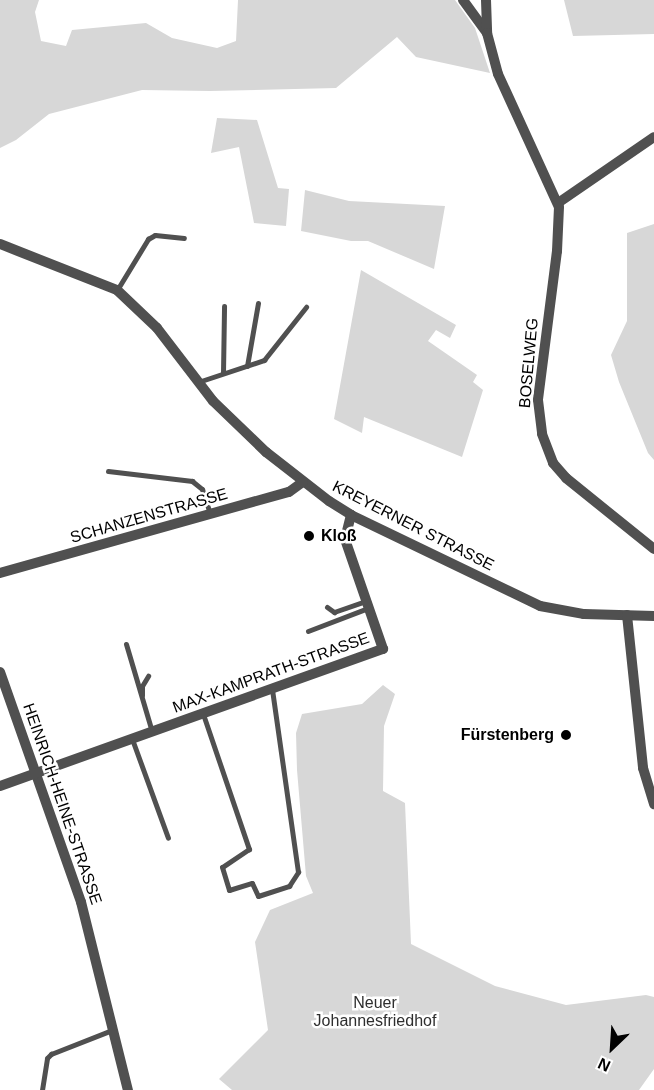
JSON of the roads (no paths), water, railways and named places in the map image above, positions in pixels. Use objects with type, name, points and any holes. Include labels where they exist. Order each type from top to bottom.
[{"type":"street","points":[[463,0],[487,33]]},
{"type":"street","name":"BOSELWEG","points":[[486,0],[487,33],[498,74],[558,203],[557,251],[538,400],[542,434],[553,463],[566,478],[654,549]]},
{"type":"street","points":[[558,203],[654,136]]},
{"type":"street","name":"KREYERNER STRASSE","points":[[0,244],[117,290],[157,328],[197,383],[266,452],[303,482],[351,515],[540,606],[584,614],[654,616]]},
{"type":"street","name":"SCHANZENSTRASSE","points":[[0,573],[289,492],[303,482]]},
{"type":"street","name":"MAX-KAMPRATH-STRASSE","points":[[0,786],[383,649],[345,539],[351,515]]},
{"type":"street","points":[[627,615],[643,768],[654,804]]},
{"type":"street","name":"HEINRICH-HEINE-STRASSE","points":[[0,672],[81,902],[128,1090]]},
{"type":"lane","points":[[117,290],[148,239],[155,235],[184,238]]},
{"type":"lane","points":[[247,366],[258,303]]},
{"type":"lane","points":[[223,373],[224,306]]},
{"type":"lane","points":[[197,383],[264,360],[306,307]]},
{"type":"lane","points":[[108,471],[192,481],[202,489],[210,514]]},
{"type":"lane","points":[[327,607],[334,612],[367,604]]},
{"type":"lane","points":[[308,631],[367,604]]},
{"type":"lane","points":[[126,644],[152,732]]},
{"type":"lane","points":[[144,706],[142,690],[148,676]]},
{"type":"lane","points":[[203,714],[249,849],[222,867],[229,890],[252,883],[258,896],[289,886],[298,872],[272,688]]},
{"type":"lane","points":[[132,739],[168,838]]},
{"type":"lane","points":[[42,1090],[47,1058],[51,1054],[112,1030]]},
{"type":"place","name":"Kloß","points":[[309,536]]},
{"type":"place","name":"Fürstenberg","points":[[566,735]]},
{"type":"park label","name":"Neuer Johannesfriedhof","points":[[375,1012]]}]
